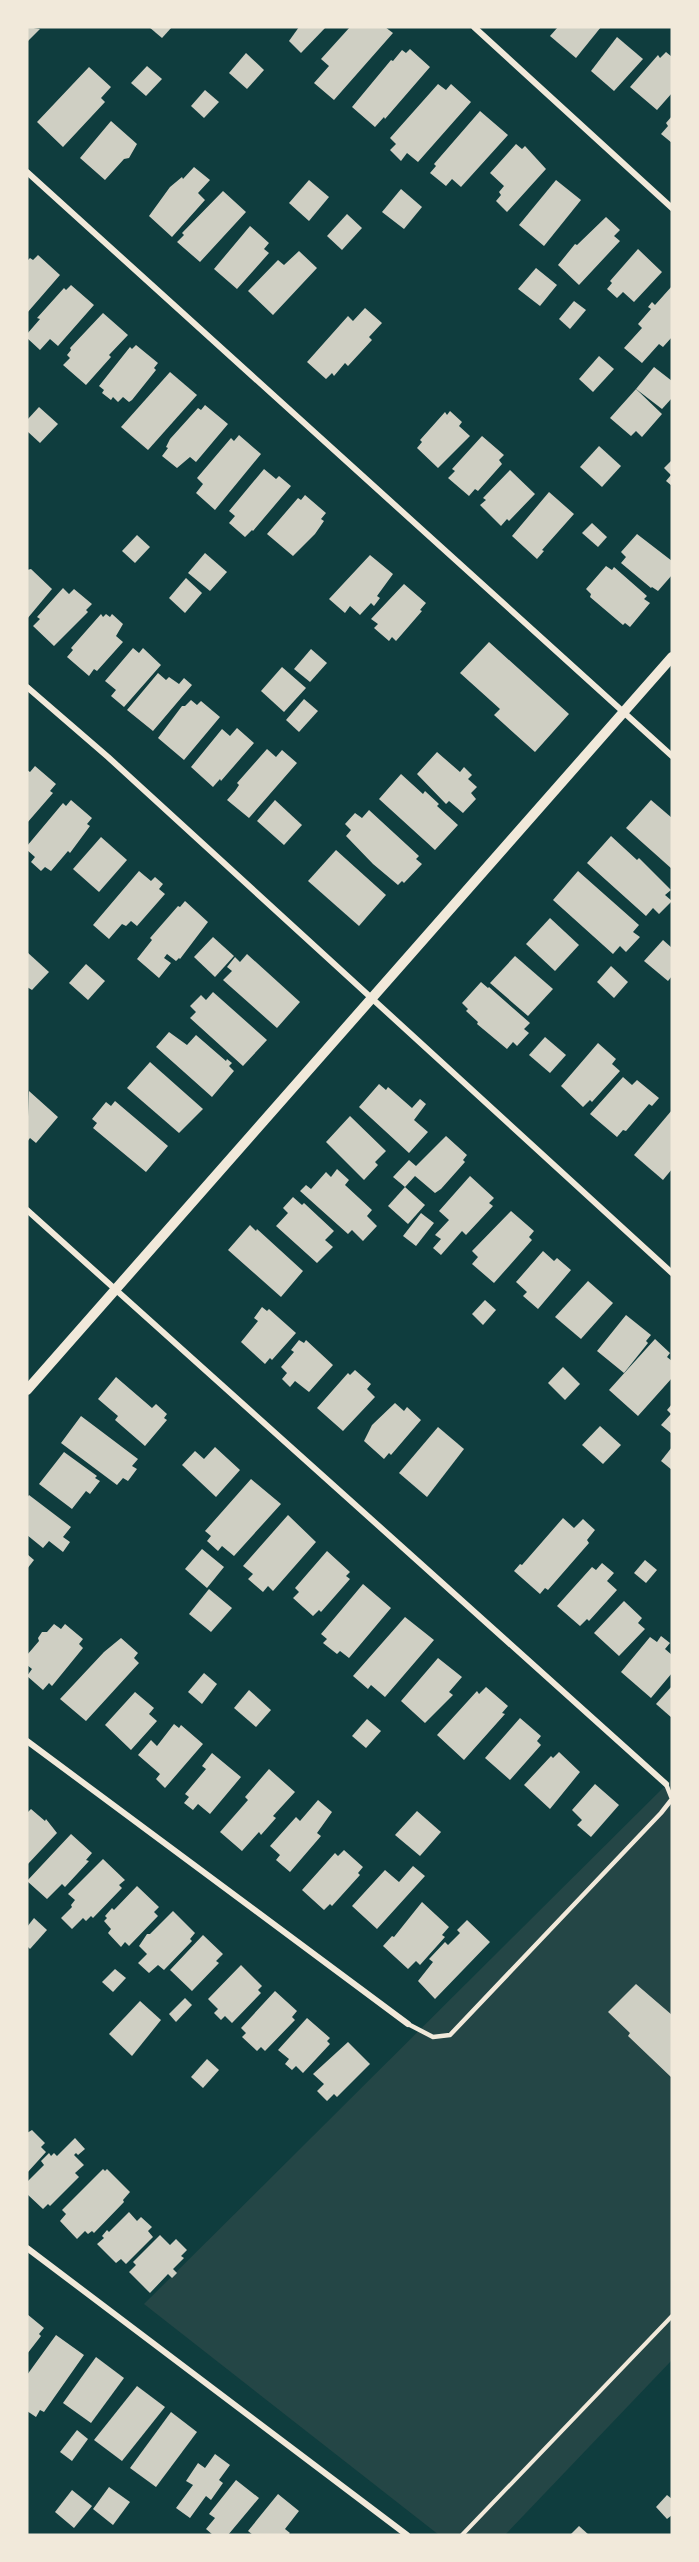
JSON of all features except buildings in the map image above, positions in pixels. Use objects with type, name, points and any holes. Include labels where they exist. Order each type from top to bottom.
[{"type":"street","points":[[474,27],[672,208]]},
{"type":"street","points":[[27,172],[672,756]]},
{"type":"street","points":[[27,1390],[622,711],[672,657]]},
{"type":"street","points":[[27,687],[117,765],[672,1273]]},
{"type":"street","points":[[27,1210],[666,1784]]},
{"type":"street","points":[[27,1741],[408,2024]]},
{"type":"street","points":[[27,2248],[407,2535]]},
{"type":"lane","points":[[408,2024],[433,2037],[450,2035],[661,1813],[672,1799],[666,1784]]},
{"type":"path","points":[[462,2535],[672,2316]]},
{"type":"shaded area","points":[[672,1779],[672,2360],[505,2535],[439,2535],[144,2304]]}]
